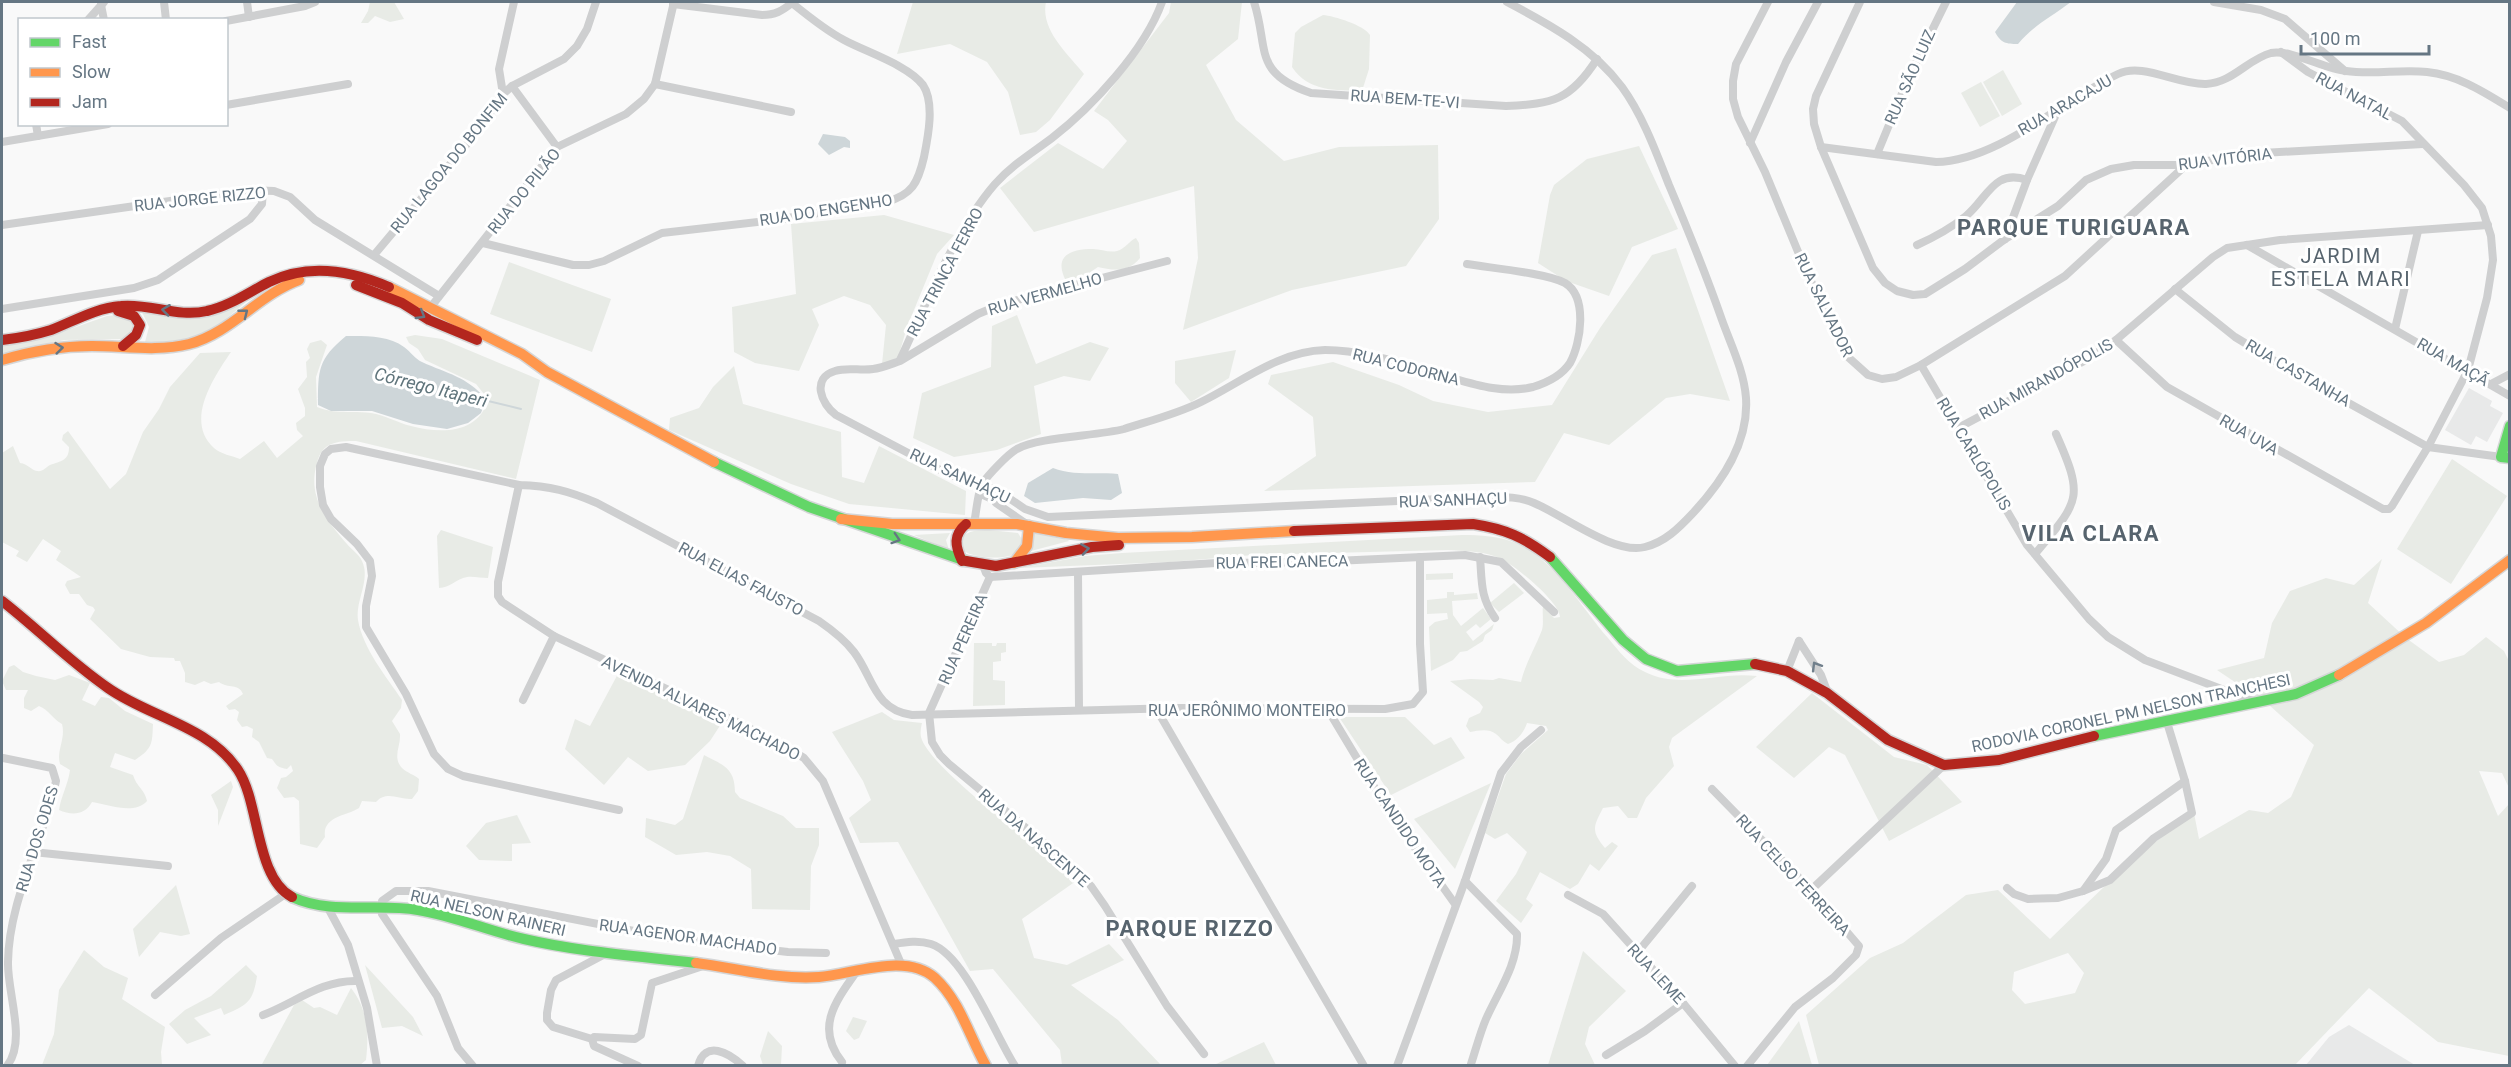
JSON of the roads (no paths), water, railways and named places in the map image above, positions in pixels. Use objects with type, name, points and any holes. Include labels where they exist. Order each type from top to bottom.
[{"type":"main road","name":"RODOVIA CORONEL PM NELSON TRANCHESI","points":[[2,340],[42,333],[110,308],[134,305],[194,313],[207,312],[279,276],[299,270],[339,271],[364,278],[409,296],[534,361],[547,372],[741,476],[841,519],[962,561],[984,566],[1014,563],[1092,547],[1192,537],[1405,525],[1473,524],[1499,528],[1525,538],[1556,561],[1623,640],[1646,659],[1677,671],[1757,664],[1787,672],[1827,693],[1888,740],[1944,765],[1999,760],[2052,745],[2166,719],[2296,694],[2333,678],[2426,623],[2510,560]]},
{"type":"main road","name":"RODOVIA CORONEL PM NELSON TRANCHESI","points":[[2,360],[57,348],[123,346],[156,348],[188,345],[206,339],[225,327],[273,290],[288,283],[317,278],[358,285],[381,294],[531,368],[547,372]]},
{"type":"main road","points":[[93,313],[127,312],[138,319],[140,325],[135,338],[123,346]]},
{"type":"main road","points":[[2505,457],[2510,426]]},
{"type":"main road","name":"RODOVIA CORONEL PM NELSON TRANCHESI","points":[[841,519],[892,524],[1029,526],[1104,537],[1192,537]]},
{"type":"main road","points":[[962,561],[956,550],[955,540],[959,529],[970,524]]},
{"type":"main road","points":[[998,525],[1019,530],[1025,536],[1027,545]]},
{"type":"main road","points":[[1014,563],[1022,556],[1027,545],[1029,526]]},
{"type":"main road","name":"RUA NELSON RAINERI","points":[[2,601],[122,697],[204,736],[220,750],[239,772],[245,784],[256,814],[268,868],[288,893],[303,903],[381,907],[453,918],[498,933],[608,952],[807,977],[832,977],[857,971],[902,966],[922,970],[942,985],[986,1065]]},
{"type":"street","points":[[164,2],[166,18]]},
{"type":"street","points":[[247,2],[249,17]]},
{"type":"street","points":[[228,21],[305,6],[315,2]]},
{"type":"street","points":[[503,94],[499,69],[514,2]]},
{"type":"street","name":"RUA LAGOA DO BONFIM","points":[[374,255],[472,138],[503,94],[512,86],[564,59],[577,46],[587,29],[596,2]]},
{"type":"street","points":[[673,3],[772,15],[782,11],[792,2]]},
{"type":"street","name":"RUA DO ENGENHO","points":[[483,243],[573,266],[590,265],[604,261],[662,232],[775,220],[886,202],[900,198],[911,191],[919,176],[927,137],[928,96],[923,86],[905,71],[842,39],[820,25],[792,2]]},
{"type":"street","name":"RUA TRINCA FERRO","points":[[900,361],[963,232],[994,185],[1018,161],[1052,138],[1093,101],[1122,68],[1157,15],[1162,2]]},
{"type":"street","name":"RUA BEM-TE-VI","points":[[1254,2],[1264,57],[1275,73],[1294,87],[1311,93],[1506,106],[1532,105],[1552,100],[1574,90],[1597,59]]},
{"type":"street","name":"RUA SANHAÇU","points":[[900,361],[872,369],[837,370],[830,373],[824,379],[820,390],[821,399],[826,408],[836,414],[948,474],[981,490],[997,490],[1025,509],[1048,517],[1206,508],[1512,497],[1531,502],[1631,548],[1644,548],[1661,541],[1679,528],[1716,488],[1734,458],[1744,427],[1746,399],[1743,378],[1705,272],[1656,152],[1640,117],[1622,87],[1597,59],[1552,27],[1507,2]]},
{"type":"street","name":"RUA SALVADOR","points":[[1768,2],[1736,64],[1733,99],[1806,272],[1848,357],[1868,375],[1882,379],[1896,378],[1921,366],[2065,276],[2186,165]]},
{"type":"street","points":[[1750,143],[1786,62],[1818,2]]},
{"type":"street","name":"RUA VITÓRIA","points":[[1860,2],[1816,96],[1813,109],[1814,124],[1821,147],[1873,268],[1885,283],[1897,291],[1913,295],[1925,294],[2058,206],[2086,180],[2111,170],[2134,165],[2186,165],[2245,154],[2423,144]]},
{"type":"street","name":"RUA SÃO LUIZ","points":[[1877,154],[1908,79],[1946,2]]},
{"type":"street","points":[[2214,2],[2261,10],[2285,19],[2346,72]]},
{"type":"street","points":[[90,18],[103,3]]},
{"type":"street","points":[[103,3],[104,18]]},
{"type":"street","name":"RUA DO PILÃO","points":[[430,308],[557,147],[637,107],[655,84],[673,3]]},
{"type":"street","points":[[2281,52],[2346,72],[2428,72],[2457,79],[2482,90],[2510,108]]},
{"type":"street","name":"RUA ARACAJU","points":[[1821,147],[1936,162],[1953,161],[1974,156],[2058,110],[2119,73],[2132,69],[2146,70],[2188,84],[2210,84],[2228,78],[2259,58],[2281,52]]},
{"type":"street","name":"RUA NATAL","points":[[2281,52],[2308,72],[2402,121],[2464,185],[2481,208],[2488,225],[2493,260],[2487,298],[2468,370],[2428,447],[2392,506]]},
{"type":"street","points":[[228,105],[348,84]]},
{"type":"street","points":[[655,84],[791,112]]},
{"type":"street","points":[[512,86],[557,147]]},
{"type":"street","points":[[2005,239],[2027,180],[2058,110]]},
{"type":"street","points":[[36,126],[38,136]]},
{"type":"street","points":[[2,142],[96,126]]},
{"type":"street","points":[[1917,245],[1953,227],[1970,213],[1992,186],[2006,178],[2016,176],[2027,180]]},
{"type":"street","name":"RUA JORGE RIZZO","points":[[2,225],[247,190],[282,193],[290,197],[315,220],[439,296]]},
{"type":"street","points":[[2,309],[134,288],[158,280],[250,219],[262,204],[263,190]]},
{"type":"street","name":"RUA MIRANDÓPOLIS","points":[[1958,428],[2086,360],[2116,340],[2213,257],[2227,248],[2360,233],[2488,225]]},
{"type":"street","points":[[2395,329],[2418,231]]},
{"type":"street","name":"RUA MAÇÃ","points":[[2247,244],[2510,396]]},
{"type":"street","name":"RUA VERMELHO","points":[[900,361],[978,314],[1002,304],[1167,261]]},
{"type":"street","name":"RUA CODORNA","points":[[981,490],[1020,447],[1122,429],[1180,411],[1200,403],[1267,366],[1322,350],[1365,354],[1483,387],[1510,389],[1533,387],[1556,377],[1569,364],[1576,348],[1579,303],[1574,292],[1565,284],[1551,278],[1467,264]]},
{"type":"street","name":"RUA CASTANHA","points":[[2175,289],[2235,337],[2298,375],[2428,447]]},
{"type":"street","name":"RUA UVA","points":[[2116,340],[2167,387],[2376,507],[2389,509],[2392,506]]},
{"type":"street","name":"RUA CARLÓPOLIS","points":[[1921,366],[2027,545],[2089,619],[2125,649],[2145,660],[2257,702]]},
{"type":"street","points":[[2491,384],[2510,374]]},
{"type":"street","points":[[2035,554],[2060,525],[2074,502],[2075,483],[2056,434]]},
{"type":"street","points":[[519,485],[346,447],[331,449],[325,454],[319,475],[321,497],[327,512],[366,555],[372,568],[365,616],[367,629],[402,686],[437,759],[453,772],[464,776],[619,810]]},
{"type":"street","points":[[2428,447],[2505,457]]},
{"type":"street","name":"AVENIDA ALVARES MACHADO","points":[[519,485],[498,582],[498,596],[507,607],[554,636],[735,721],[804,758],[822,781],[902,966]]},
{"type":"street","name":"RUA ELIAS FAUSTO","points":[[519,485],[564,489],[597,503],[819,621],[855,653],[877,693],[892,710],[912,715],[929,713]]},
{"type":"street","points":[[970,524],[981,490],[1029,526]]},
{"type":"street","name":"RUA JERÔNIMO MONTEIRO","points":[[929,713],[1246,708],[1328,710],[1398,708],[1413,704],[1421,696],[1424,687],[1420,644],[1420,557]]},
{"type":"street","points":[[1480,557],[1483,597],[1486,606],[1495,618]]},
{"type":"street","name":"RUA FREI CANECA","points":[[990,577],[1216,563],[1480,557],[1506,566],[1554,612]]},
{"type":"street","name":"RUA PEREIRA","points":[[929,713],[990,577],[984,566]]},
{"type":"street","points":[[1078,572],[1079,710]]},
{"type":"street","points":[[523,700],[554,636]]},
{"type":"street","points":[[1787,672],[1799,641],[1821,675],[1827,693]]},
{"type":"street","points":[[1157,710],[1364,1065]]},
{"type":"street","name":"RUA CANDIDO MOTA","points":[[1328,710],[1388,810],[1455,904]]},
{"type":"street","name":"RUA DA NASCENTE","points":[[929,713],[932,742],[940,755],[1067,862],[1090,886],[1105,906],[1167,1006],[1204,1053]]},
{"type":"street","points":[[2007,888],[2014,894],[2028,899],[2058,898],[2083,891],[2110,880],[2154,838],[2190,814],[2185,781],[2166,719]]},
{"type":"street","name":"RUA CANDIDO MOTA","points":[[1398,1065],[1465,881],[1501,773],[1521,747],[1541,730]]},
{"type":"street","name":"RUA DOS ODES","points":[[3,758],[52,768],[55,771],[54,789],[20,894],[8,959],[16,1042],[7,1065]]},
{"type":"street","points":[[1811,890],[1944,765]]},
{"type":"street","points":[[2083,891],[2106,859],[2116,830],[2185,781]]},
{"type":"street","name":"RUA CELSO FERREIRA","points":[[1712,789],[1811,890],[1858,946],[1856,955],[1833,978],[1796,1007],[1747,1065]]},
{"type":"street","points":[[33,852],[168,866]]},
{"type":"street","points":[[1465,881],[1512,926],[1517,934],[1508,974],[1485,1021],[1471,1064]]},
{"type":"street","points":[[1637,953],[1692,886]]},
{"type":"street","name":"RUA AGENOR MACHADO","points":[[381,907],[382,901],[396,891],[429,891],[663,937],[788,952],[826,953]]},
{"type":"street","points":[[154,995],[221,938],[288,893]]},
{"type":"street","name":"RUA LEME","points":[[1568,895],[1603,914],[1683,1002],[1735,1065]]},
{"type":"street","points":[[327,906],[348,945],[367,1008],[376,1065]]},
{"type":"street","points":[[381,907],[385,919],[437,996],[458,1048],[473,1065]]},
{"type":"street","points":[[894,944],[921,942],[940,948],[973,989],[1015,1065]]},
{"type":"street","points":[[592,1040],[553,1027],[547,1020],[551,990],[556,980],[608,952]]},
{"type":"street","points":[[592,1040],[594,1037],[635,1038],[641,1035],[652,983],[707,964]]},
{"type":"street","points":[[842,1062],[830,1043],[829,1023],[857,971]]},
{"type":"street","points":[[263,1015],[288,1005],[324,984],[342,980],[357,981]]},
{"type":"street","points":[[1606,1055],[1645,1031],[1683,1002]]},
{"type":"street","points":[[592,1040],[594,1046],[638,1065]]},
{"type":"street","points":[[698,1065],[702,1055],[709,1050],[717,1050],[735,1058],[743,1065]]},
{"type":"water","points":[[2017,2],[2071,2],[2037,26],[2018,44],[2007,43],[1999,39],[1995,32]]},
{"type":"water","points":[[823,134],[845,137],[850,141],[850,148],[844,147],[829,155],[818,144]]},
{"type":"water","points":[[346,336],[391,340],[404,347],[420,361],[464,380],[486,399],[481,413],[468,423],[447,429],[413,424],[372,411],[331,411],[318,405],[318,383],[322,366],[330,352]]},
{"type":"water","points":[[1053,468],[1077,473],[1118,474],[1122,493],[1111,500],[1083,498],[1035,503],[1024,496],[1028,483]]},
{"type":"waterway","name":"Córrego Itaperi","points":[[484,400],[521,409]]},
{"type":"district","name":"PARQUE TURIGUARA","points":[[2074,227]]},
{"type":"district","name":"JARDIM ESTELA MARI","points":[[2341,268]]},
{"type":"district","name":"VILA CLARA","points":[[2091,533]]},
{"type":"district","name":"PARQUE RIZZO","points":[[1190,928]]}]
